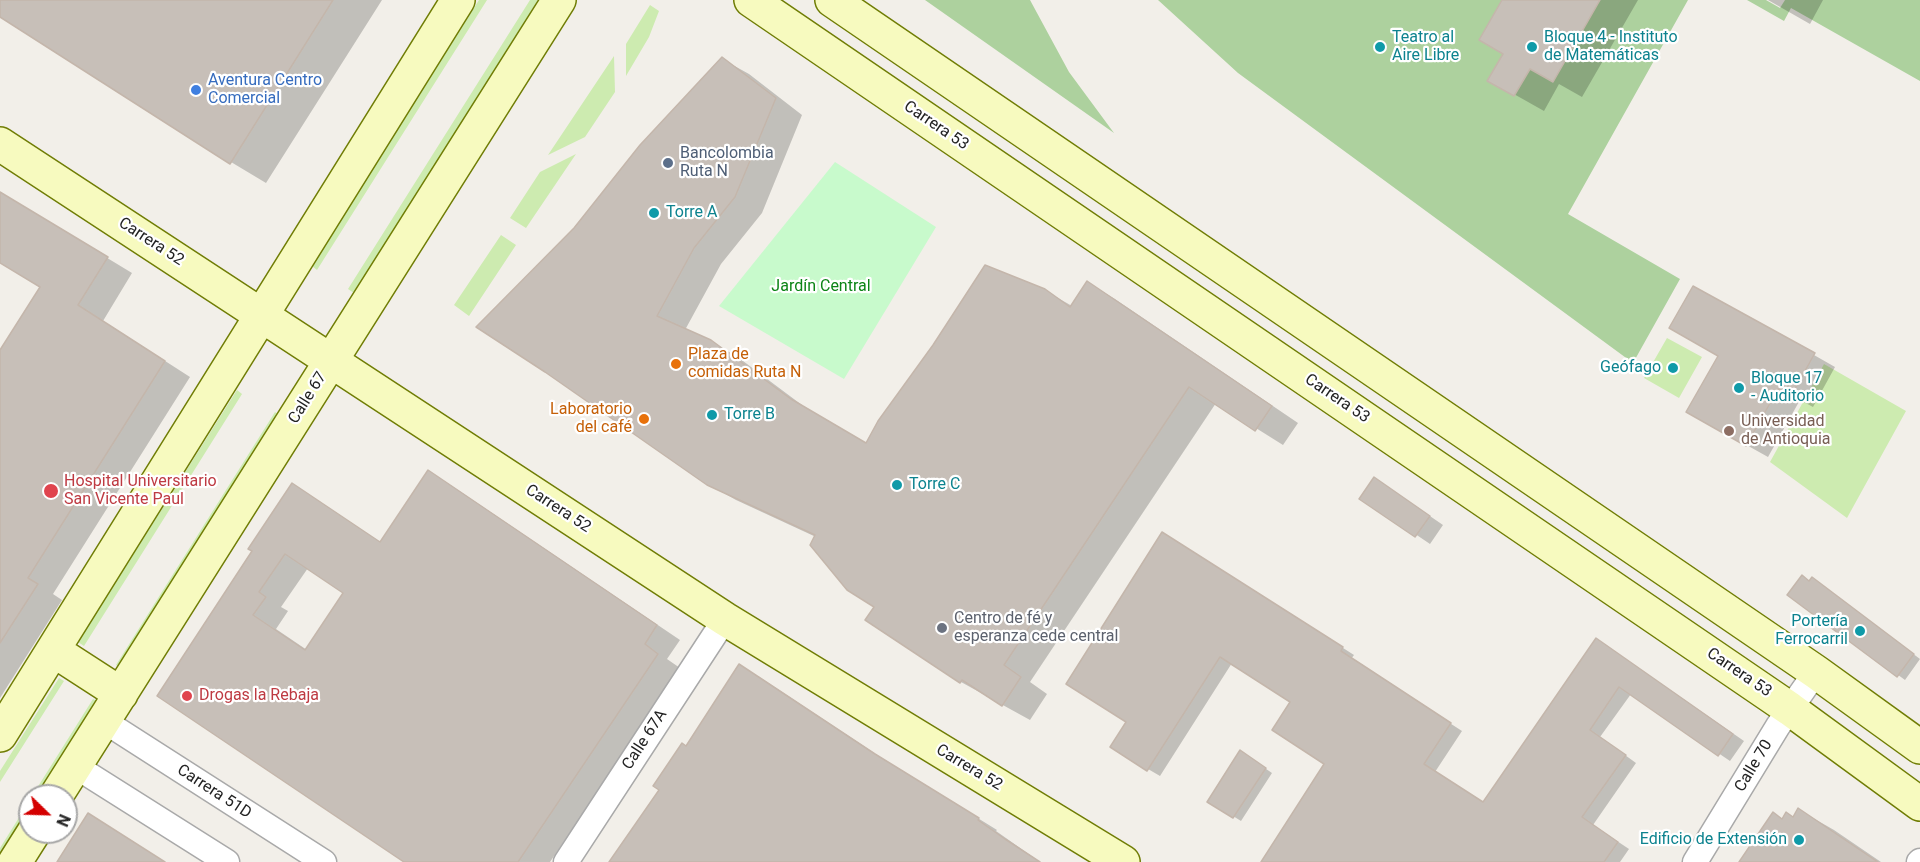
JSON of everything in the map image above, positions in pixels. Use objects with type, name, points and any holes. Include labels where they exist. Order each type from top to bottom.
[{"type":"main road","points":[[0,735],[458,0]]},
{"type":"main road","name":"Calle 67","points":[[64,784],[559,0]]},
{"type":"main road","name":"Carrera 53","points":[[751,0],[1790,709],[1920,804]]},
{"type":"main road","points":[[832,0],[1816,672],[1920,747]]},
{"type":"main road","name":"Carrera 52","points":[[0,144],[725,619],[1123,862]]},
{"type":"main road","points":[[53,650],[112,707]]},
{"type":"main road","points":[[15,862],[26,844]]},
{"type":"street","name":"Calle 67A","points":[[566,862],[725,619]]},
{"type":"street","name":"Calle 70","points":[[1695,862],[1790,709],[1816,672]]},
{"type":"street","name":"Carrera 51D","points":[[112,707],[324,862]]},
{"type":"street","points":[[75,766],[227,862]]},
{"type":"green space","points":[[479,0],[487,0],[317,270],[312,266]]},
{"type":"green space","points":[[530,0],[538,0],[354,293],[348,289]]},
{"type":"green space","points":[[925,0],[1030,0],[1069,72],[1114,133]]},
{"type":"green space","points":[[1158,0],[1688,0],[1568,214],[1680,279],[1633,363],[1238,73]]},
{"type":"green space","points":[[1747,0],[1766,0],[1780,8],[1785,0],[1920,0],[1920,81],[1791,8],[1784,21]]},
{"type":"green space","points":[[650,5],[659,11],[649,37],[626,76],[626,44]]},
{"type":"green space","points":[[614,56],[615,92],[585,137],[548,155]]},
{"type":"green space","points":[[576,154],[526,228],[510,218],[540,172]]},
{"type":"green space","name":"Jardín Central","points":[[835,162],[936,227],[844,379],[719,306]]},
{"type":"green space","points":[[501,235],[516,245],[469,316],[454,305]]},
{"type":"green space","points":[[1667,338],[1702,357],[1679,398],[1644,378]]},
{"type":"green space","points":[[1824,364],[1906,411],[1847,518],[1770,462]]},
{"type":"green space","points":[[237,390],[242,394],[84,646],[78,642]]},
{"type":"green space","points":[[275,412],[280,416],[121,668],[116,665]]},
{"type":"green space","points":[[59,678],[64,681],[0,782],[0,771]]},
{"type":"green space","points":[[93,699],[99,702],[48,784],[40,784]]},
{"type":"green space","points":[[18,819],[18,832],[0,861],[0,848]]},
{"type":"building","name":"Aventura Centro Comercial","points":[[0,0],[333,0],[230,164],[0,17]]},
{"type":"building","name":"Bloque 4 - Instituto de Matemáticas","points":[[1502,0],[1600,0],[1553,82],[1530,69],[1514,96],[1487,81],[1503,54],[1479,40]]},
{"type":"building","points":[[722,57],[776,98],[735,197],[694,248],[657,316],[711,340],[791,399],[866,443],[878,421],[933,345],[985,265],[1045,289],[1070,307],[1087,281],[1272,406],[1255,431],[1189,387],[1004,665],[1021,677],[1002,706],[962,680],[960,683],[865,620],[874,607],[847,590],[810,545],[815,535],[707,485],[545,372],[476,327],[574,228],[640,145]]},
{"type":"building","name":"Hospital Universitario San Vicente Paul","points":[[0,192],[108,257],[78,305],[165,361],[28,578],[38,584],[0,643],[0,350],[40,287],[0,263]]},
{"type":"building","points":[[1693,286],[1815,353],[1791,396],[1778,389],[1746,446],[1686,412],[1718,356],[1669,328]]},
{"type":"building","points":[[428,470],[657,625],[645,644],[658,654],[518,862],[404,862],[157,696],[252,551],[248,549],[292,483],[380,542]],"holes":[[[285,554],[343,593],[305,650],[253,615],[266,597],[259,592]]]},
{"type":"building","points":[[1374,477],[1430,516],[1415,537],[1359,499]]},
{"type":"building","points":[[1162,532],[1343,647],[1341,651],[1451,723],[1424,764],[1483,802],[1596,638],[1733,734],[1718,756],[1619,687],[1590,730],[1626,755],[1582,817],[1618,842],[1604,862],[1261,862],[1324,764],[1272,730],[1290,702],[1220,657],[1147,771],[1110,747],[1126,722],[1066,684]]},
{"type":"building","name":"Portería Ferrocarril","points":[[1802,575],[1809,581],[1812,577],[1914,654],[1897,677],[1787,595]]},
{"type":"building","points":[[739,664],[875,754],[979,818],[978,820],[1040,862],[609,862],[659,790],[653,786],[682,743],[686,746]]},
{"type":"building","points":[[1240,750],[1266,768],[1233,818],[1207,802]]},
{"type":"building","name":"Edificio de Extensión","points":[[1798,808],[1878,862],[1739,862],[1773,812],[1782,819],[1786,812],[1793,817]]},
{"type":"building","points":[[88,813],[165,862],[57,862],[68,844],[78,844],[78,829]]},
{"type":"place","name":"Teatro al Aire Libre","points":[[1380,47]]},
{"type":"place","name":"Bloque 4 - Instituto de Matemáticas","points":[[1532,47]]},
{"type":"place","name":"Aventura Centro Comercial","points":[[196,90]]},
{"type":"place","name":"Bancolombia Ruta N","points":[[668,163]]},
{"type":"place","name":"Torre A","points":[[654,213]]},
{"type":"place","name":"Plaza de comidas Ruta N","points":[[676,364]]},
{"type":"place","name":"Geófago","points":[[1673,368]]},
{"type":"place","name":"Bloque 17 - Auditorio","points":[[1739,388]]},
{"type":"place","name":"Torre B","points":[[712,415]]},
{"type":"place","name":"Laboratorio del café","points":[[644,419]]},
{"type":"place","name":"Universidad de Antioquia","points":[[1729,431]]},
{"type":"place","name":"Torre C","points":[[897,485]]},
{"type":"place","name":"Hospital Universitario San Vicente Paul","points":[[51,491]]},
{"type":"place","name":"Centro de fé y esperanza cede central","points":[[942,628]]},
{"type":"place","name":"Portería Ferrocarril","points":[[1860,631]]},
{"type":"place","name":"Drogas la Rebaja","points":[[187,696]]},
{"type":"place","name":"Edificio de Extensión","points":[[1799,840]]}]
